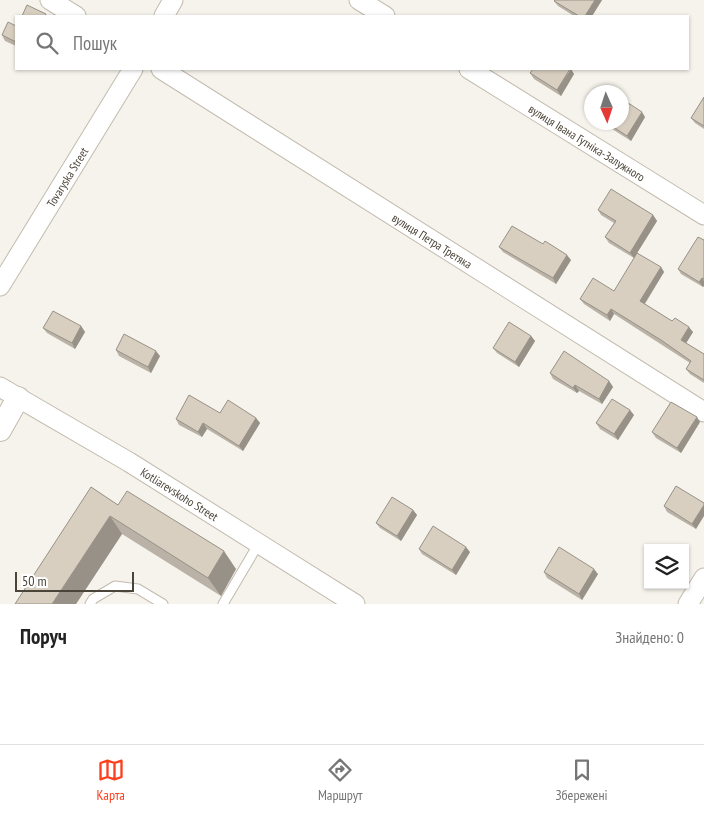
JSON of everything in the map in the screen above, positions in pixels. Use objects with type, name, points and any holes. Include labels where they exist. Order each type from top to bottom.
[{"type":"street","points":[[50,0],[74,15]]},
{"type":"street","points":[[165,15],[173,0]]},
{"type":"street","points":[[359,0],[383,15]]},
{"type":"street","name":"Tovaryska Street","points":[[0,286],[131,70]]},
{"type":"street","name":"вулиця Петра Третяка","points":[[163,70],[704,412]]},
{"type":"street","name":"вулиця Івана Гутніка-Залужного","points":[[471,70],[704,216]]},
{"type":"street","points":[[0,430],[9,392]]},
{"type":"street","name":"Kotliarevskoho Street","points":[[9,392],[129,462],[356,604]]},
{"type":"street","points":[[695,601],[704,578]]},
{"type":"lane","points":[[224,604],[259,543]]},
{"type":"lane","points":[[90,604],[94,599],[115,586],[138,590],[163,604]]},
{"type":"building","points":[[595,0],[586,15],[577,15],[554,1]]},
{"type":"building","points":[[27,5],[46,14],[46,15],[22,15]]},
{"type":"building","points":[[8,22],[15,26],[15,42],[2,35]]},
{"type":"building","points":[[532,70],[569,70],[557,90],[530,73]]},
{"type":"building","points":[[704,97],[704,126],[691,118]]},
{"type":"building","points":[[629,104],[642,112],[627,136],[618,130],[629,130]]},
{"type":"building","points":[[611,189],[653,215],[630,253],[605,237],[616,221],[598,210]]},
{"type":"building","points":[[512,226],[543,244],[545,241],[567,255],[553,278],[499,247]]},
{"type":"building","points":[[698,237],[704,240],[704,279],[702,278],[699,282],[678,269]]},
{"type":"building","points":[[637,253],[661,267],[640,301],[672,321],[675,318],[689,327],[681,340],[704,354],[704,380],[686,369],[691,361],[661,340],[611,309],[607,315],[580,299],[593,278],[614,291]]},
{"type":"building","points":[[53,311],[81,326],[72,343],[43,328]]},
{"type":"building","points":[[509,322],[531,336],[515,362],[493,348]]},
{"type":"building","points":[[124,334],[156,351],[148,367],[116,350]]},
{"type":"building","points":[[564,351],[609,381],[599,399],[575,385],[573,388],[550,373]]},
{"type":"building","points":[[189,395],[220,413],[228,400],[256,418],[239,446],[203,423],[198,432],[176,419]]},
{"type":"building","points":[[612,399],[630,410],[614,434],[596,423]]},
{"type":"building","points":[[671,402],[697,417],[677,448],[652,432]]},
{"type":"building","points":[[676,486],[704,503],[692,524],[664,506]]},
{"type":"building","points":[[91,487],[118,505],[127,491],[224,551],[208,578],[110,516],[52,604],[15,604]]},
{"type":"building","points":[[392,497],[413,510],[397,536],[376,523]]},
{"type":"building","points":[[433,526],[466,547],[452,570],[419,549]]},
{"type":"building","points":[[559,547],[594,569],[579,594],[544,572]]}]
